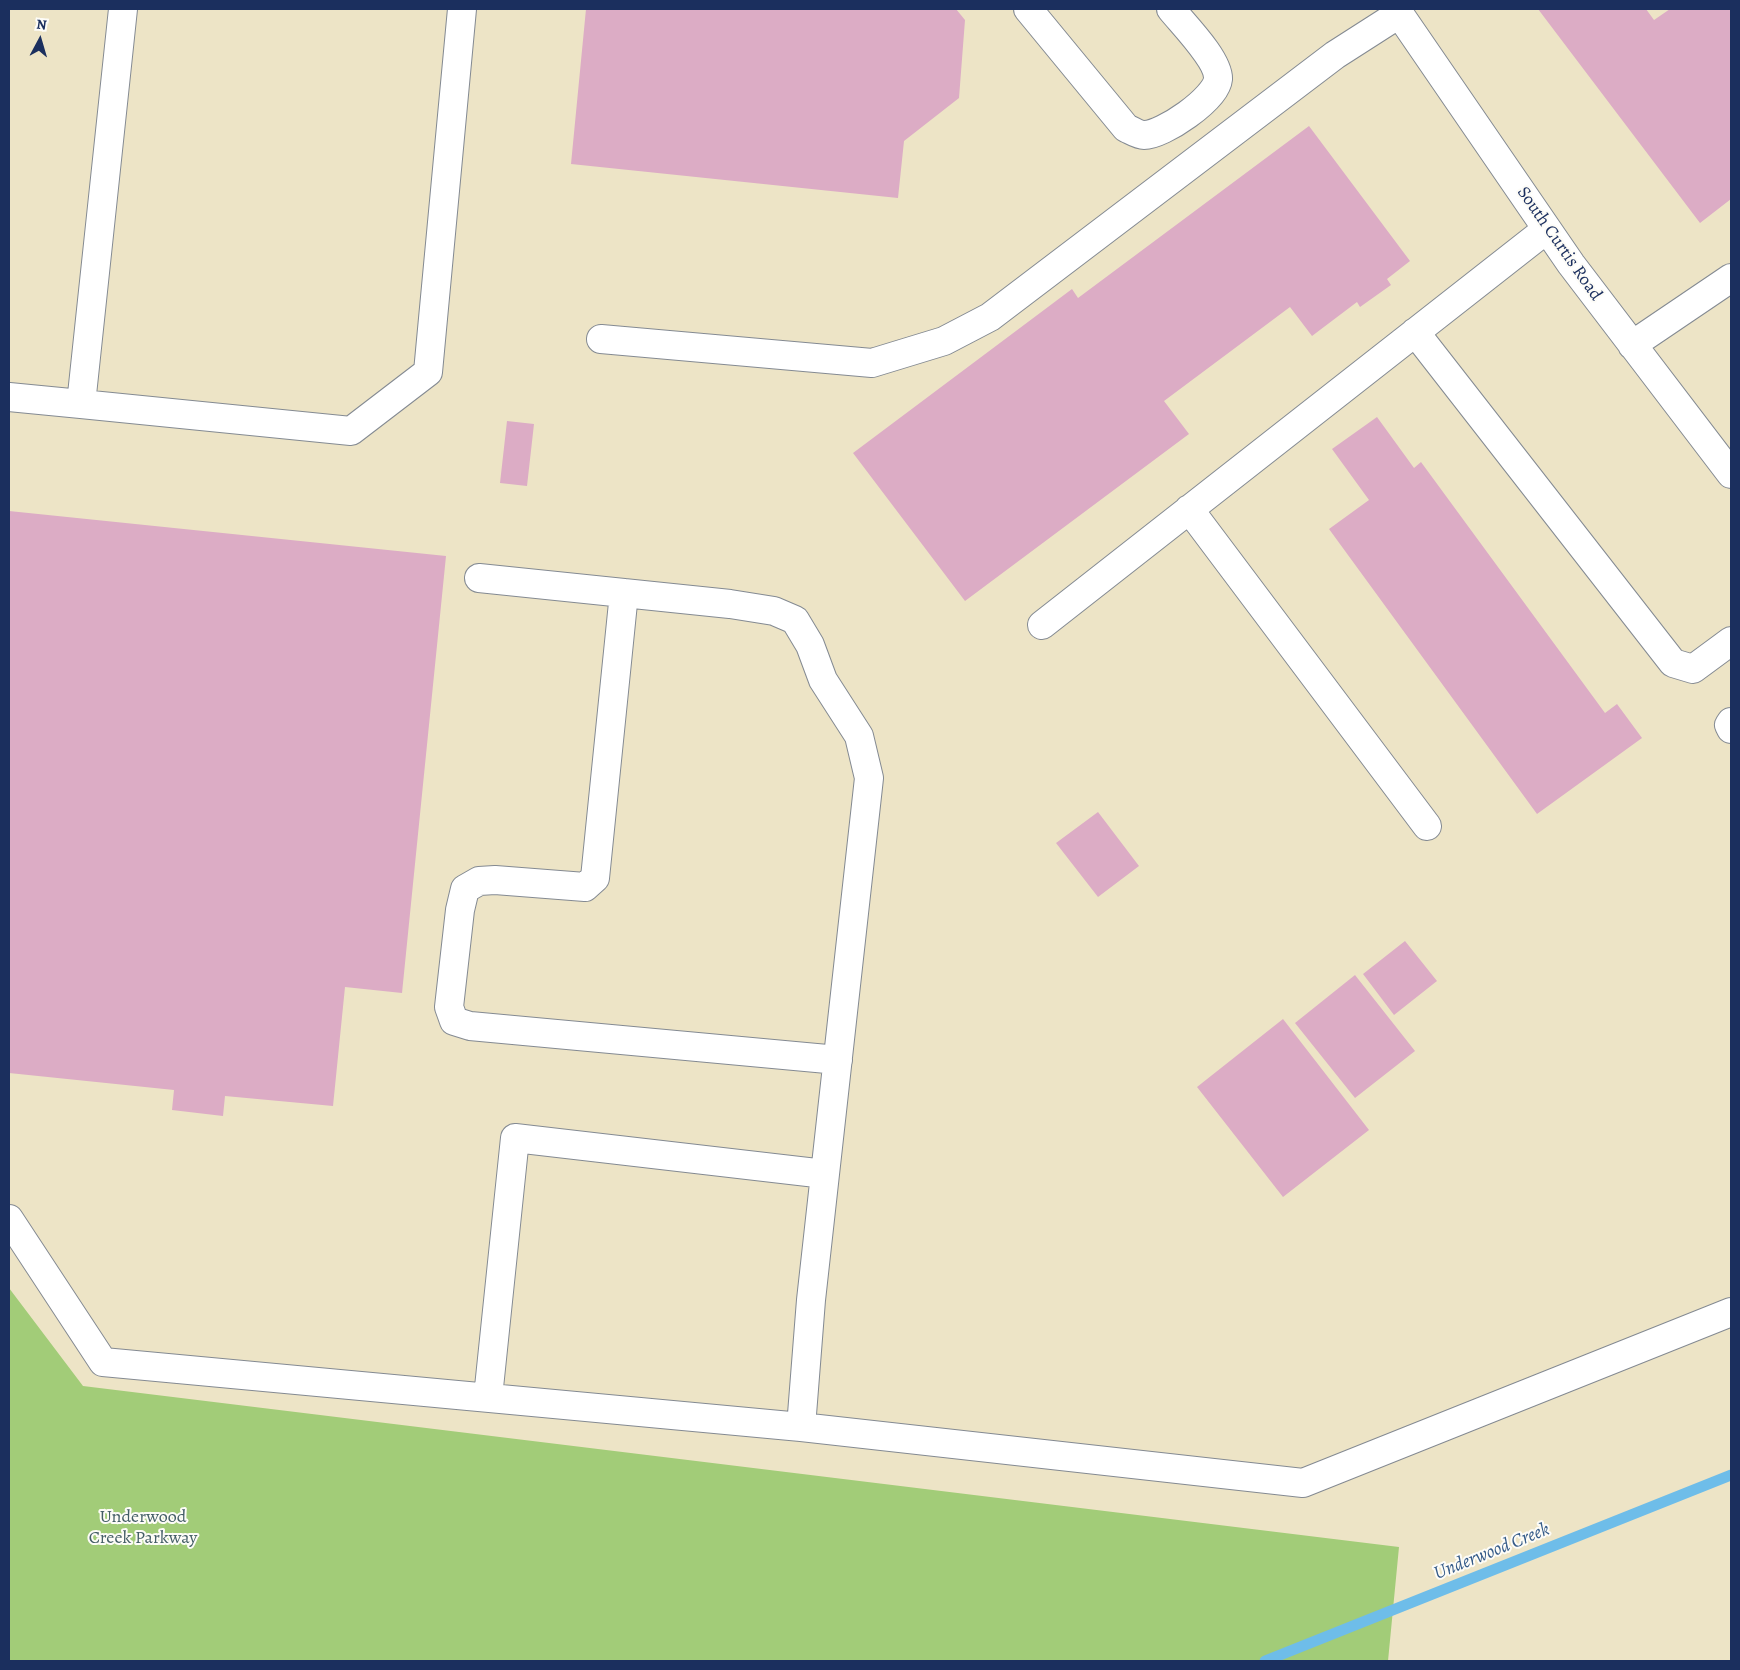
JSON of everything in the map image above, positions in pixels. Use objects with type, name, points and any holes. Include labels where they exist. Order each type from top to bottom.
[{"type":"street","points":[[80,404],[123,9]]},
{"type":"street","points":[[9,398],[351,431],[428,372],[462,9]]},
{"type":"street","points":[[1028,9],[1126,128],[1143,135],[1162,132],[1211,96],[1218,79],[1212,61],[1171,9]]},
{"type":"street","points":[[601,339],[872,363],[944,341],[990,317],[1397,11]]},
{"type":"street","name":"South Curtis Road","points":[[1397,11],[1547,229],[1731,474]]},
{"type":"street","points":[[1042,625],[1547,229]]},
{"type":"street","points":[[1632,344],[1731,278]]},
{"type":"street","points":[[1415,332],[1673,663],[1693,669],[1731,641]]},
{"type":"street","points":[[1189,509],[1427,826]]},
{"type":"street","points":[[479,578],[730,604],[774,611],[795,620],[810,645],[823,680],[858,736],[869,778],[825,1174],[801,1427]]},
{"type":"street","points":[[624,593],[595,878],[585,888],[495,880],[479,881],[465,889],[460,910],[449,1007],[454,1021],[470,1026],[838,1060]]},
{"type":"street","points":[[1731,722],[1728,725],[1731,729]]},
{"type":"street","points":[[488,1397],[515,1138],[825,1174]]},
{"type":"street","points":[[9,1219],[103,1362],[801,1427],[1304,1483],[1731,1312]]},
{"type":"green space","name":"Underwood Creek Parkway","points":[[9,1288],[83,1386],[1399,1547],[1388,1661],[9,1661]]},
{"type":"building","points":[[586,9],[956,9],[965,20],[959,98],[904,141],[898,198],[571,164]]},
{"type":"building","points":[[1538,9],[1646,9],[1654,20],[1670,9],[1731,9],[1731,199],[1700,223]]},
{"type":"building","points":[[1309,126],[1410,261],[1387,279],[1391,285],[1360,307],[1357,302],[1312,336],[1290,307],[1164,401],[1189,434],[965,601],[853,453],[1072,289],[1078,298]]},
{"type":"building","points":[[1377,417],[1414,468],[1421,462],[1605,713],[1617,704],[1642,738],[1537,814],[1329,529],[1369,500],[1332,449]]},
{"type":"building","points":[[507,421],[534,424],[527,486],[500,483]]},
{"type":"building","points":[[9,511],[446,556],[402,993],[345,987],[333,1106],[225,1096],[223,1116],[172,1110],[174,1090],[9,1073]]},
{"type":"building","points":[[1098,812],[1139,866],[1098,897],[1056,843]]},
{"type":"building","points":[[1405,941],[1437,981],[1394,1015],[1363,974]]},
{"type":"building","points":[[1355,975],[1415,1051],[1355,1098],[1295,1023]]},
{"type":"building","points":[[1283,1019],[1369,1130],[1283,1197],[1197,1087]]},
{"type":"waterway","name":"Underwood Creek","points":[[1265,1661],[1731,1475]]}]
